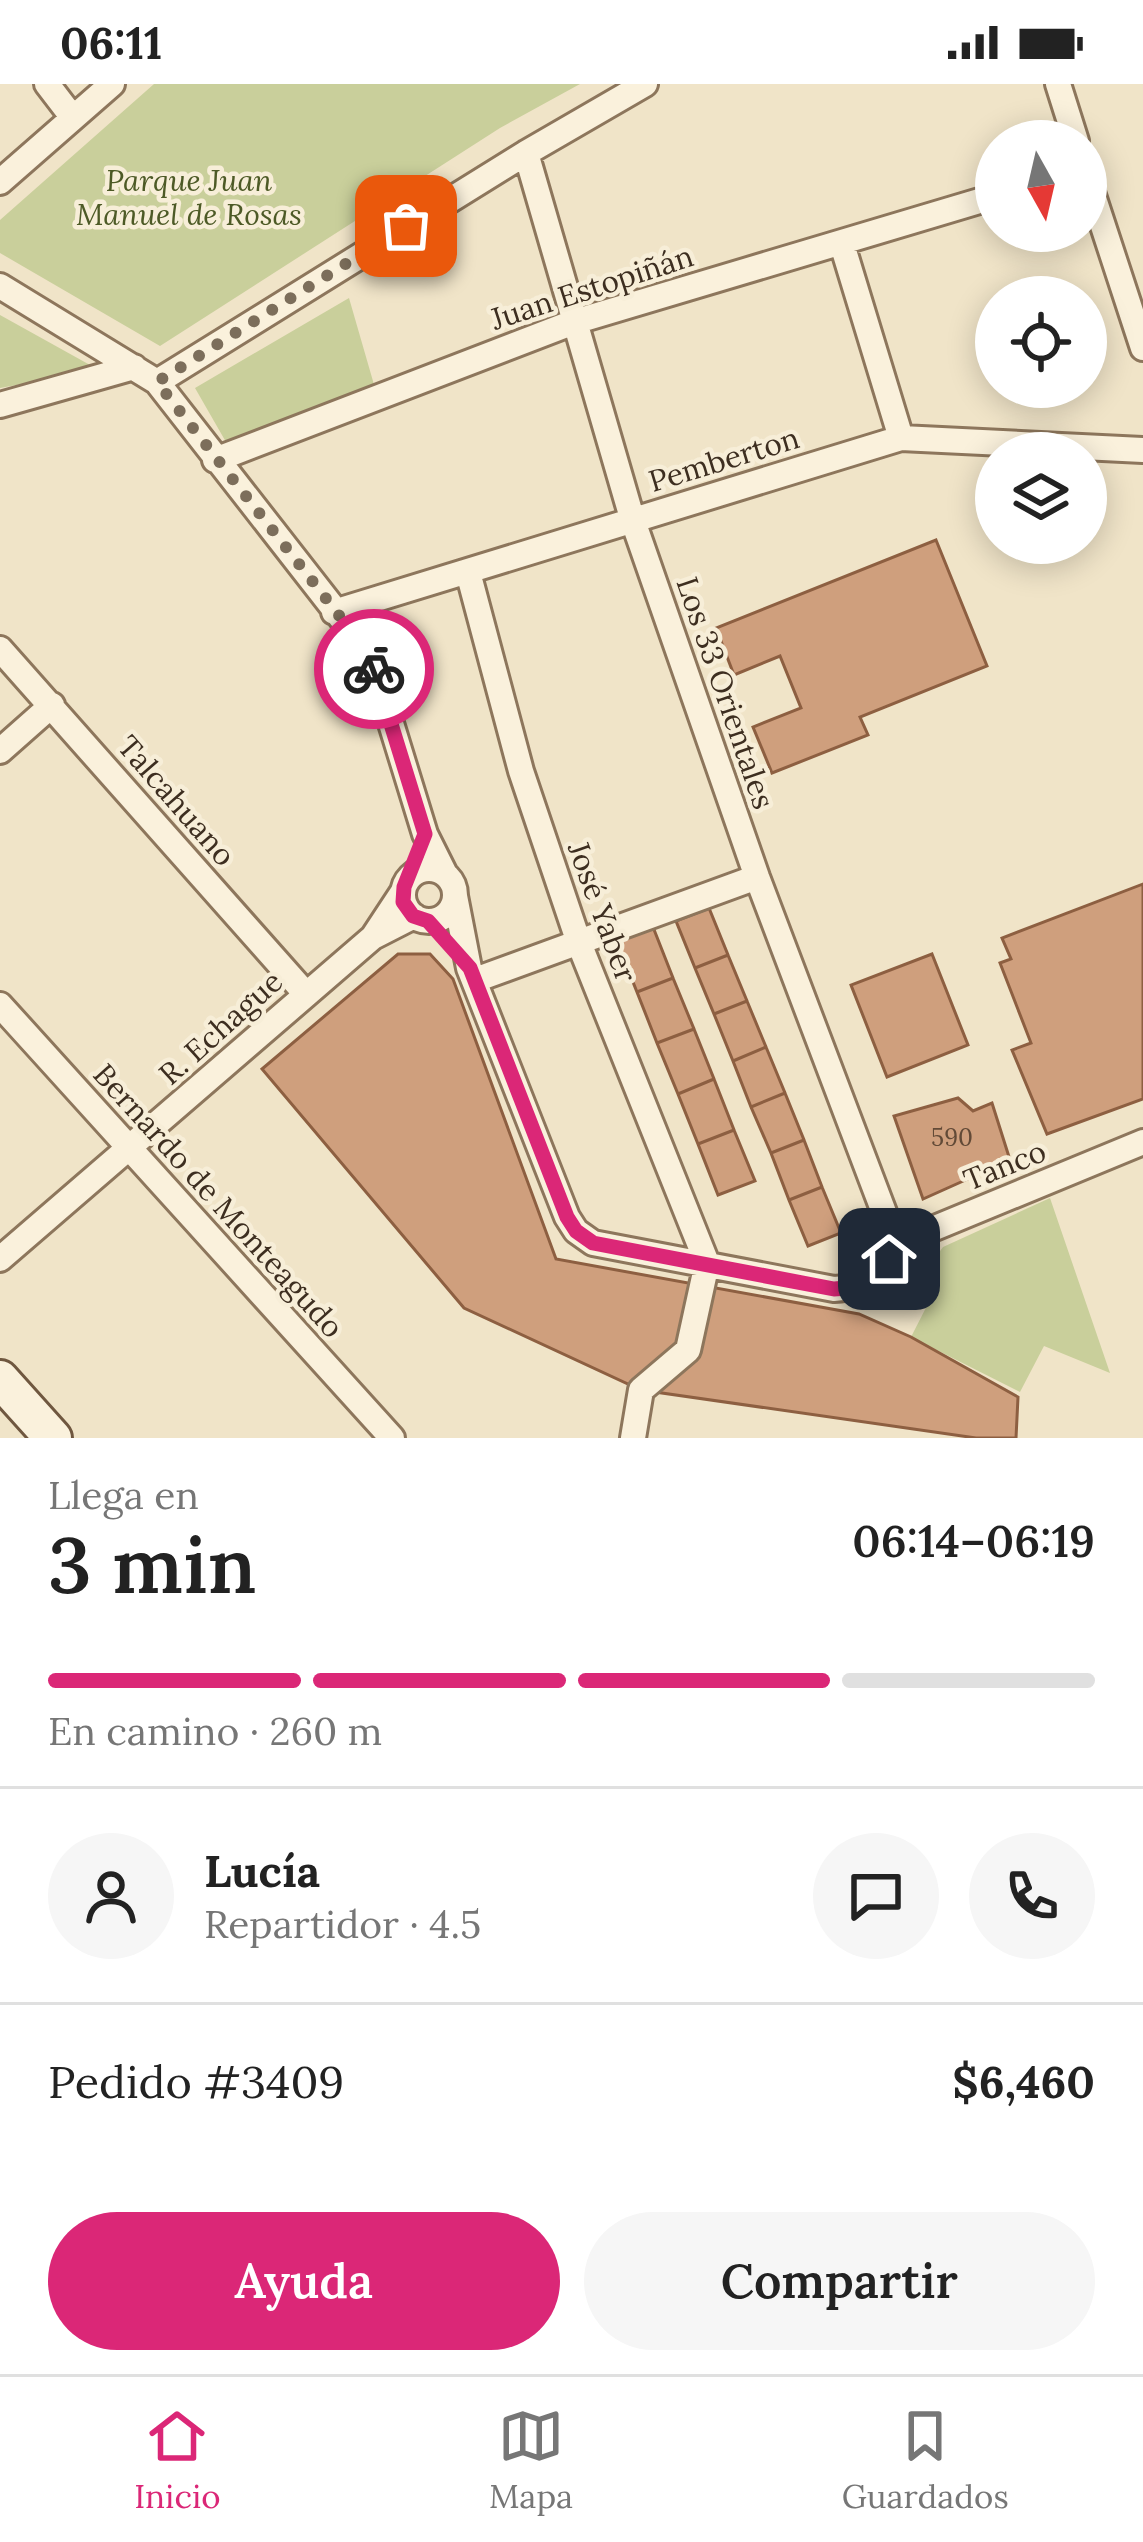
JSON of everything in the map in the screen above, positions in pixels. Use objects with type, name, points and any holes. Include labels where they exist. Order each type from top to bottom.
[{"type":"street","points":[[47,84],[73,118]]},
{"type":"street","points":[[0,182],[112,84]]},
{"type":"street","points":[[157,382],[645,84]]},
{"type":"street","points":[[1058,84],[1069,120]]},
{"type":"street","name":"Los 33 Orientales","points":[[526,153],[632,518],[757,877],[896,1244]]},
{"type":"street","name":"Juan Estopiñán","points":[[215,460],[574,322],[975,203]]},
{"type":"street","points":[[1107,237],[1143,348]]},
{"type":"street","points":[[842,244],[902,439]]},
{"type":"street","points":[[0,286],[157,382],[370,655],[425,834],[450,885],[472,974]]},
{"type":"street","points":[[0,405],[134,367]]},
{"type":"street","name":"Pemberton","points":[[334,612],[902,439],[1143,450]]},
{"type":"street","name":"José Yaber","points":[[468,572],[521,771],[579,943],[707,1263]]},
{"type":"street","name":"Talcahuano","points":[[0,650],[305,993]]},
{"type":"street","points":[[0,752],[52,705]]},
{"type":"street","points":[[412,903],[425,834]]},
{"type":"street","points":[[450,885],[428,868],[411,875],[412,903],[472,974]]},
{"type":"street","points":[[472,974],[579,943],[757,877]]},
{"type":"street","points":[[412,903],[444,917],[450,885]]},
{"type":"street","name":"R. Echague","points":[[0,1259],[412,903]]},
{"type":"street","name":"Tanco","points":[[472,974],[567,1217],[593,1243],[834,1289],[851,1288],[873,1280],[896,1244],[1143,1142]]},
{"type":"street","name":"Bernardo de Monteagudo","points":[[0,1005],[392,1438]]},
{"type":"street","points":[[633,1438],[641,1390],[688,1350],[707,1263]]},
{"type":"street","points":[[0,1379],[53,1438]]},
{"type":"green space","name":"Parque Juan Manuel de Rosas","points":[[154,84],[580,84],[500,128],[160,346],[0,253],[0,220]]},
{"type":"green space","points":[[349,298],[377,395],[230,449],[195,388]]},
{"type":"green space","points":[[0,315],[99,370],[0,388]]},
{"type":"green space","points":[[1050,1198],[1110,1373],[1044,1346],[1020,1392],[911,1337],[934,1292],[916,1284],[943,1247]]},
{"type":"building","points":[[936,540],[987,666],[860,717],[868,735],[772,773],[753,727],[801,708],[780,656],[734,675],[716,628]]},
{"type":"building","points":[[1143,884],[1143,1099],[1047,1134],[1012,1050],[1031,1043],[1000,963],[1011,959],[1002,938]]},
{"type":"building","points":[[709,908],[728,955],[695,968],[676,921]]},
{"type":"building","points":[[653,927],[673,978],[637,992],[617,942]]},
{"type":"building","points":[[398,954],[430,954],[453,979],[556,1259],[859,1314],[911,1337],[1018,1397],[1016,1438],[976,1438],[641,1390],[464,1308],[262,1069]]},
{"type":"building","points":[[932,954],[968,1045],[887,1077],[851,985]]},
{"type":"building","points":[[728,955],[747,1001],[714,1014],[695,968]]},
{"type":"building","points":[[673,978],[694,1029],[657,1043],[637,992]]},
{"type":"building","points":[[747,1001],[766,1047],[733,1061],[714,1014]]},
{"type":"building","points":[[694,1029],[714,1079],[678,1094],[657,1043]]},
{"type":"building","points":[[766,1047],[785,1093],[751,1107],[733,1061]]},
{"type":"building","points":[[714,1079],[734,1130],[698,1144],[678,1094]]},
{"type":"building","points":[[785,1093],[804,1140],[771,1153],[751,1107]]},
{"type":"building","points":[[958,1098],[973,1111],[992,1103],[1010,1160],[923,1199],[894,1116]]},
{"type":"building","points":[[734,1130],[755,1181],[718,1195],[698,1144]]},
{"type":"building","points":[[804,1140],[822,1187],[789,1200],[771,1153]]},
{"type":"building","points":[[822,1187],[841,1233],[808,1246],[789,1200]]},
{"type":"way so far","points":[[374,669],[370,655],[157,382],[406,226]]},
{"type":"route","points":[[374,669],[425,834],[402,893],[403,902],[413,916],[428,921],[470,968],[576,1231],[593,1243],[834,1289],[873,1280],[889,1259]]}]
